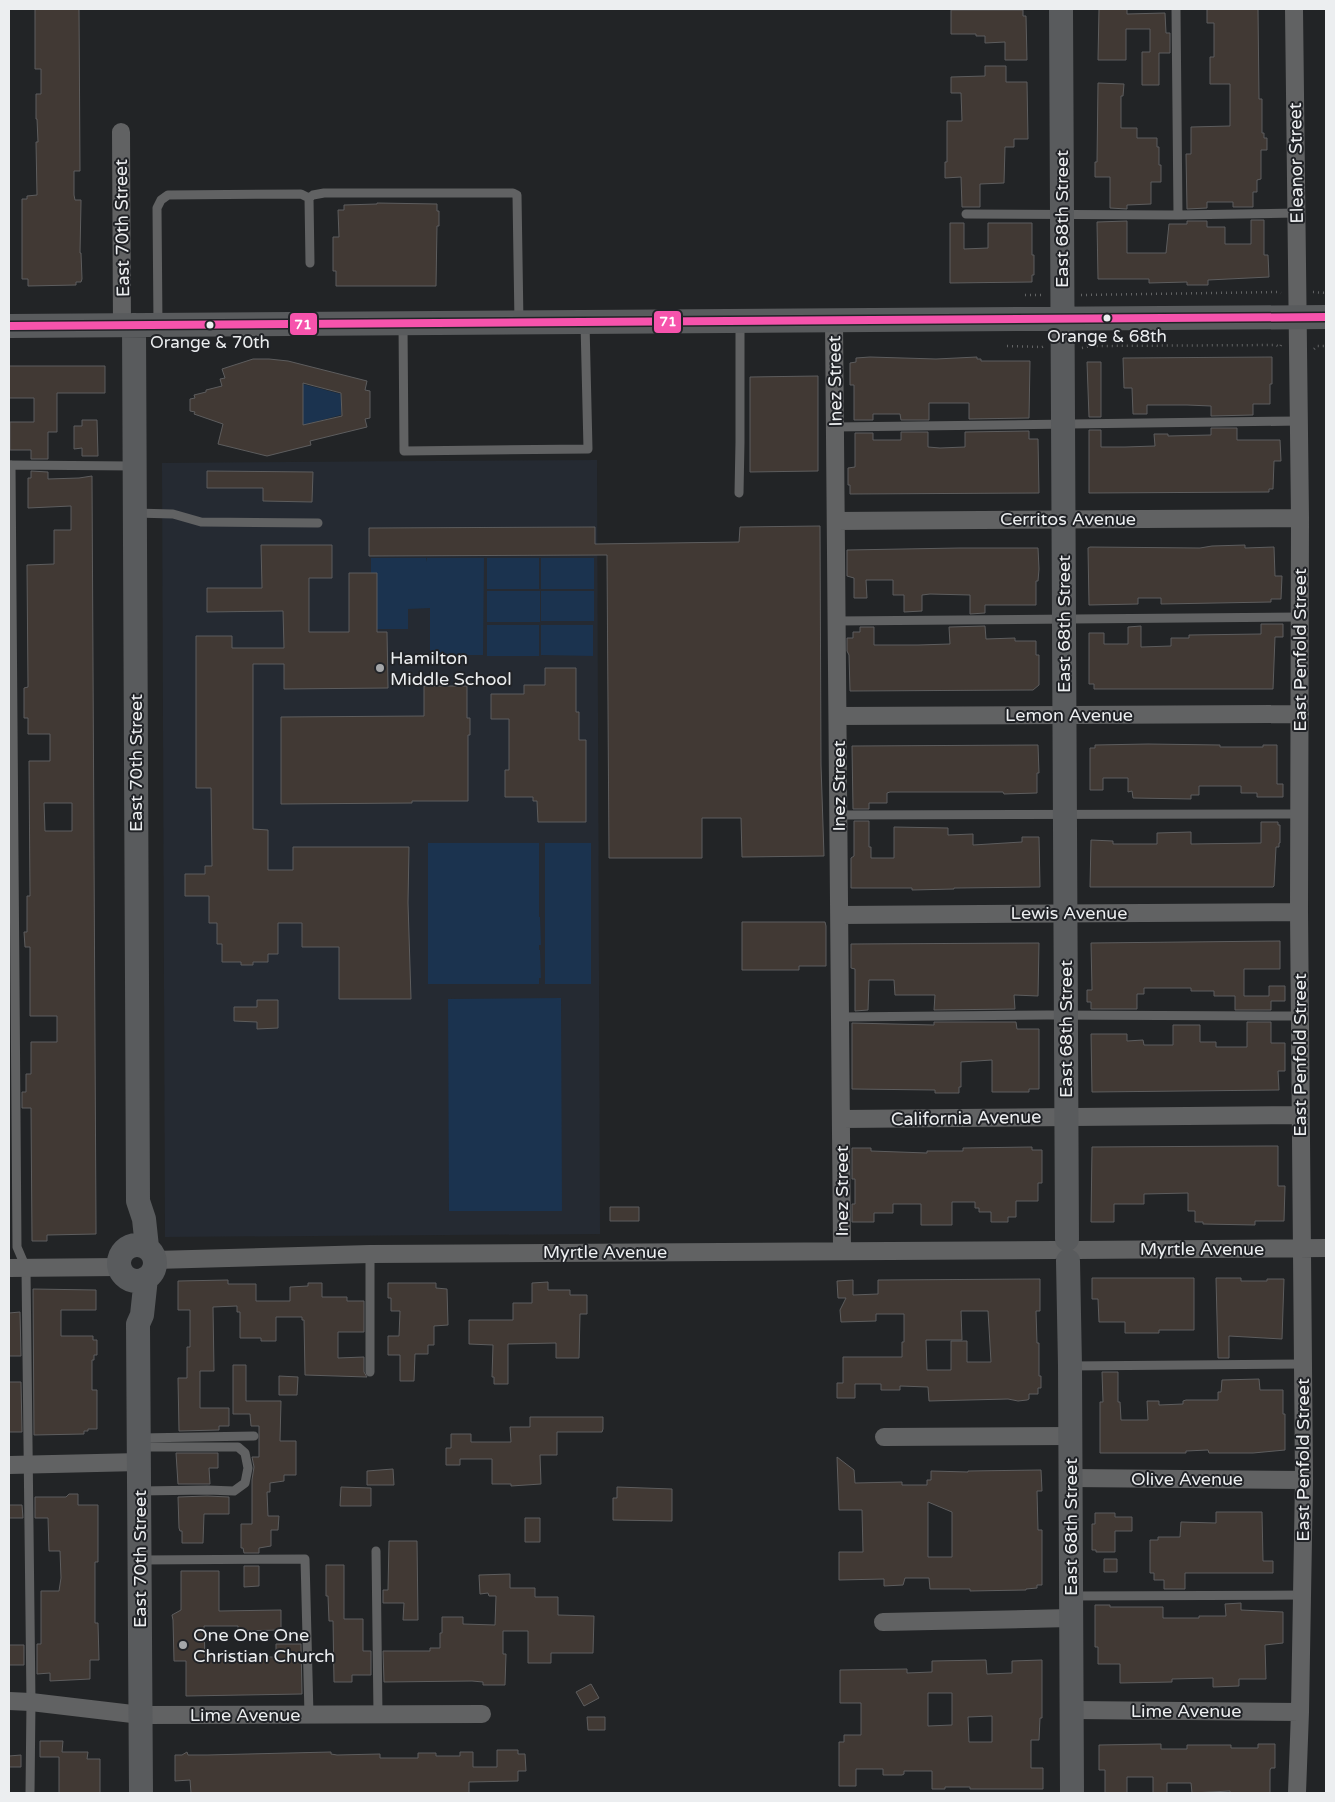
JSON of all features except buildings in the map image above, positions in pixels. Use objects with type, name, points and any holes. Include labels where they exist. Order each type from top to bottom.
[{"type":"street","name":"East 68th Street","points":[[1061,9],[1067,1250],[1070,1366],[1072,1793]]},
{"type":"street","name":"Eleanor Street","points":[[1294,9],[1297,318]]},
{"type":"street","name":"East 70th Street","points":[[121,132],[135,514],[138,1201],[130,1217],[142,1315],[138,1324],[141,1793]]},
{"type":"street","points":[[9,326],[1326,317]]},
{"type":"street","name":"East Penfold Street","points":[[1297,318],[1300,518],[1300,1115],[1304,1480],[1297,1793]]},
{"type":"street","name":"Inez Street","points":[[834,321],[842,1250]]},
{"type":"street","name":"Cerritos Avenue","points":[[836,521],[1300,518]]},
{"type":"street","name":"Lemon Avenue","points":[[838,716],[1300,714]]},
{"type":"street","name":"Lewis Avenue","points":[[840,915],[1066,912],[1299,912]]},
{"type":"street","name":"California Avenue","points":[[842,1119],[1300,1115]]},
{"type":"street","name":"Myrtle Avenue","points":[[17,1268],[370,1254],[1326,1248]]},
{"type":"street","points":[[884,1437],[1070,1436]]},
{"type":"street","points":[[9,1465],[27,1465],[140,1449]]},
{"type":"street","name":"Olive Avenue","points":[[1070,1478],[1304,1480]]},
{"type":"street","points":[[883,1622],[1071,1607]]},
{"type":"street","name":"Lime Avenue","points":[[9,1701],[141,1715],[482,1714]]},
{"type":"street","name":"Lime Avenue","points":[[1071,1710],[1300,1712]]},
{"type":"lane","points":[[1176,9],[1178,215]]},
{"type":"lane","points":[[309,198],[313,195],[324,193],[513,193],[516,195],[519,323]]},
{"type":"lane","points":[[158,325],[156,208],[161,200],[168,195],[301,194],[309,198]]},
{"type":"lane","points":[[309,198],[310,263]]},
{"type":"lane","points":[[966,214],[1296,214]]},
{"type":"lane","points":[[404,324],[404,451],[588,449],[585,322]]},
{"type":"lane","points":[[739,493],[740,322]]},
{"type":"lane","points":[[835,427],[1299,421]]},
{"type":"lane","points":[[30,1793],[31,1702],[27,1465],[17,1268],[10,464],[134,466]]},
{"type":"lane","points":[[135,514],[173,514],[201,522],[318,523]]},
{"type":"lane","points":[[837,622],[1064,618],[1300,617]]},
{"type":"lane","points":[[839,816],[1300,814]]},
{"type":"lane","points":[[841,1017],[1066,1015],[1300,1016]]},
{"type":"lane","points":[[370,1254],[370,1372]]},
{"type":"lane","points":[[1070,1366],[1302,1364]]},
{"type":"lane","points":[[140,1449],[254,1436]]},
{"type":"lane","points":[[140,1449],[238,1447],[245,1452],[248,1468],[245,1483],[234,1491],[140,1491]]},
{"type":"lane","points":[[376,1551],[378,1714]]},
{"type":"lane","points":[[140,1560],[305,1559],[309,1715]]},
{"type":"lane","points":[[1071,1607],[1302,1594]]},
{"type":"path","points":[[1025,295],[1041,295],[1043,286]]},
{"type":"path","points":[[1079,295],[1281,293]]},
{"type":"path","points":[[1082,348],[1090,346],[1276,345],[1280,347],[1281,345]]},
{"type":"path","points":[[1007,346],[1042,347]]},
{"type":"shaded area","points":[[299,383],[341,394],[341,415],[300,426]]},
{"type":"shaded area","name":"Hamilton Middle School","points":[[597,460],[600,1234],[165,1237],[162,463]]},
{"type":"shaded area","points":[[371,558],[426,558],[426,562],[427,558],[484,558],[483,655],[430,655],[430,608],[408,609],[408,629],[371,629]]},
{"type":"shaded area","points":[[487,558],[539,558],[539,589],[487,589]]},
{"type":"shaded area","points":[[541,558],[594,558],[594,589],[541,589]]},
{"type":"shaded area","points":[[487,591],[540,591],[540,622],[487,622]]},
{"type":"shaded area","points":[[541,591],[594,591],[594,621],[541,621]]},
{"type":"shaded area","points":[[487,625],[539,625],[539,656],[487,656]]},
{"type":"shaded area","points":[[541,625],[593,625],[593,656],[541,655]]},
{"type":"shaded area","points":[[428,843],[539,843],[541,945],[539,945],[539,950],[541,978],[539,978],[539,984],[428,984]]},
{"type":"shaded area","points":[[545,843],[591,843],[591,984],[545,984]]},
{"type":"shaded area","points":[[561,998],[562,1211],[449,1211],[448,999]]},
{"type":"transit line","name":"71","points":[[9,326],[1326,317]]},
{"type":"place","name":"Orange & 68th","points":[[1107,318]]},
{"type":"place","name":"Orange & 70th","points":[[210,325]]},
{"type":"place","name":"Hamilton Middle School","points":[[380,668]]},
{"type":"place","name":"One One One Christian Church","points":[[183,1645]]}]
